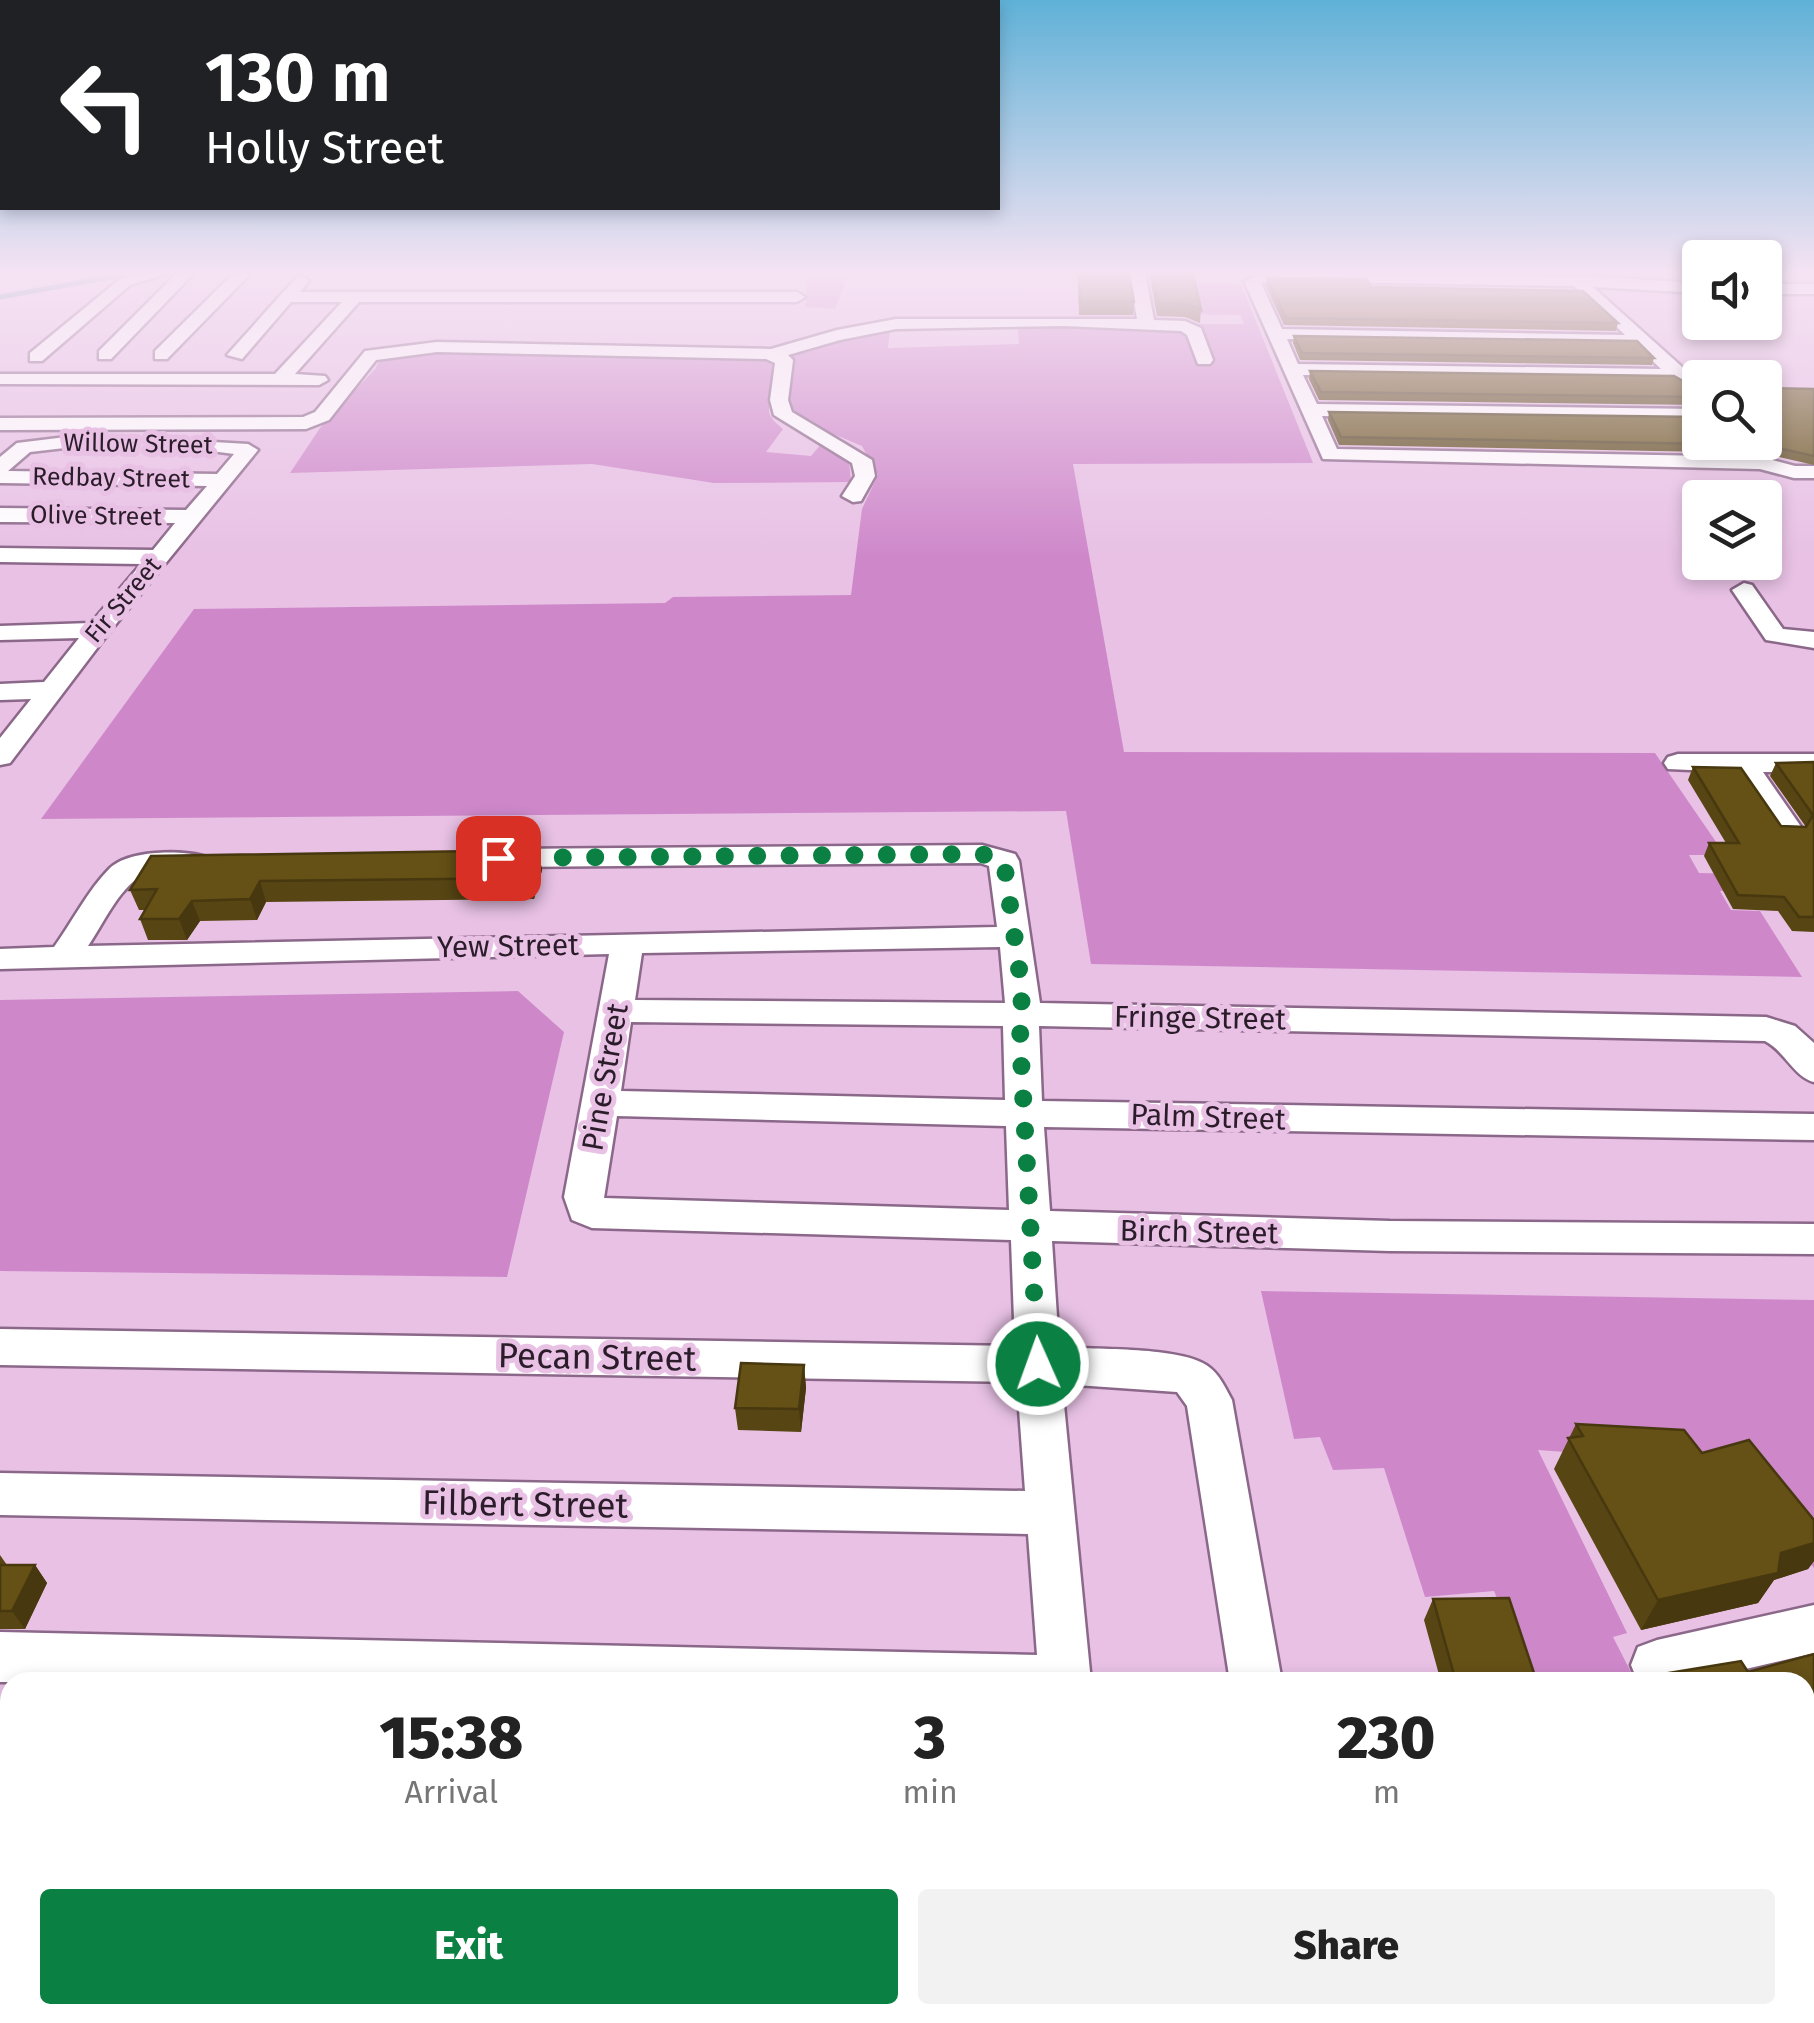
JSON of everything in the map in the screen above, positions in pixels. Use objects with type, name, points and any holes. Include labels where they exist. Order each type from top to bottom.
[{"type":"street","points":[[282,379],[292,367]]},
{"type":"street","points":[[0,424],[306,423],[331,406],[361,367]]},
{"type":"street","points":[[783,367],[779,400],[784,415],[862,460],[865,476],[853,496]]},
{"type":"street","points":[[1669,367],[1682,378]]},
{"type":"street","points":[[1677,375],[1291,369],[1327,454],[1334,456],[1772,465],[1814,472]]},
{"type":"street","points":[[0,380],[319,380]]},
{"type":"street","points":[[1308,410],[1682,415]]},
{"type":"street","name":"Willow Street","points":[[0,467],[18,450],[30,445],[246,448]]},
{"type":"street","name":"Fir Street","points":[[0,757],[98,630],[247,453],[246,448]]},
{"type":"street","points":[[1767,460],[1772,465]]},
{"type":"street","name":"Redbay Street","points":[[0,477],[222,480]]},
{"type":"street","name":"Olive Street","points":[[0,514],[192,517]]},
{"type":"street","points":[[0,556],[160,557]]},
{"type":"street","points":[[1744,590],[1775,635],[1814,640]]},
{"type":"street","points":[[0,633],[98,630]]},
{"type":"street","points":[[0,692],[52,690]]},
{"type":"street","points":[[1678,764],[1814,763]]},
{"type":"street","points":[[1743,764],[1789,831]]},
{"type":"street","points":[[459,858],[855,854],[998,857],[1006,867],[1022,990],[1038,1364],[1063,1672]]},
{"type":"street","points":[[64,957],[118,877],[131,868],[226,862]]},
{"type":"street","name":"Yew Street","points":[[0,960],[1015,937]]},
{"type":"street","name":"Pine Street","points":[[586,1209],[584,1197],[627,944]]},
{"type":"street","name":"Fringe Street","points":[[617,1010],[1782,1033],[1796,1042],[1814,1070]]},
{"type":"street","name":"Palm Street","points":[[602,1103],[1814,1128]]},
{"type":"street","name":"Birch Street","points":[[586,1209],[601,1215],[1032,1228],[1814,1239]]},
{"type":"street","name":"Pecan Street","points":[[0,1348],[1038,1364],[1164,1371],[1193,1379],[1210,1400],[1254,1672]]},
{"type":"street","name":"Filbert Street","points":[[0,1494],[1050,1513]]},
{"type":"street","points":[[1657,1665],[1814,1629]]},
{"type":"street","points":[[0,1658],[621,1672]]},
{"type":"shaded area","points":[[774,367],[769,412],[783,429],[766,452],[811,456],[822,443],[849,461],[851,482],[714,483],[592,464],[290,473],[320,428],[375,369]]},
{"type":"shaded area","points":[[790,367],[1275,367],[1313,463],[1073,464],[1124,752],[1655,753],[1725,855],[1689,855],[1699,873],[1737,874],[1748,892],[1720,891],[1731,910],[1760,911],[1802,977],[1091,964],[1066,811],[41,819],[194,609],[665,603],[673,597],[851,595],[862,509],[878,475],[862,446],[793,417],[786,392]]},
{"type":"shaded area","points":[[518,991],[564,1032],[507,1277],[0,1271],[0,1000]]},
{"type":"shaded area","points":[[1261,1291],[1814,1300],[1814,1568],[1730,1464],[1538,1450],[1627,1633],[1613,1637],[1631,1672],[1529,1672],[1494,1591],[1425,1597],[1384,1468],[1333,1470],[1320,1437],[1294,1439]]},
{"type":"building","points":[[1310,371],[1674,376],[1682,381],[1682,397],[1321,392]]},
{"type":"building","points":[[1782,388],[1814,389],[1814,456],[1782,449]]},
{"type":"building","points":[[1329,412],[1682,417],[1682,443],[1341,437]]},
{"type":"building","points":[[1814,762],[1814,917],[1799,917],[1784,897],[1738,895],[1709,843],[1739,843],[1693,767],[1741,768],[1781,826],[1806,827],[1813,815],[1776,763]]},
{"type":"building","points":[[538,850],[530,878],[260,881],[250,899],[192,901],[179,919],[140,919],[157,889],[130,890],[151,856]]},
{"type":"building","points":[[741,1363],[804,1365],[799,1409],[735,1408]]},
{"type":"building","points":[[1576,1424],[1684,1430],[1702,1453],[1749,1440],[1814,1520],[1814,1543],[1781,1553],[1778,1573],[1658,1600],[1568,1438],[1583,1436]]},
{"type":"building","points":[[0,1565],[35,1565],[12,1611],[0,1611]]},
{"type":"building","points":[[1509,1598],[1534,1672],[1453,1672],[1433,1599]]},
{"type":"building","points":[[1814,1654],[1814,1672],[1748,1672]]},
{"type":"building","points":[[1741,1661],[1748,1672],[1675,1672]]},
{"type":"route","points":[[498,858],[982,854],[1004,862],[1022,990],[1020,1040],[1038,1364]]}]
